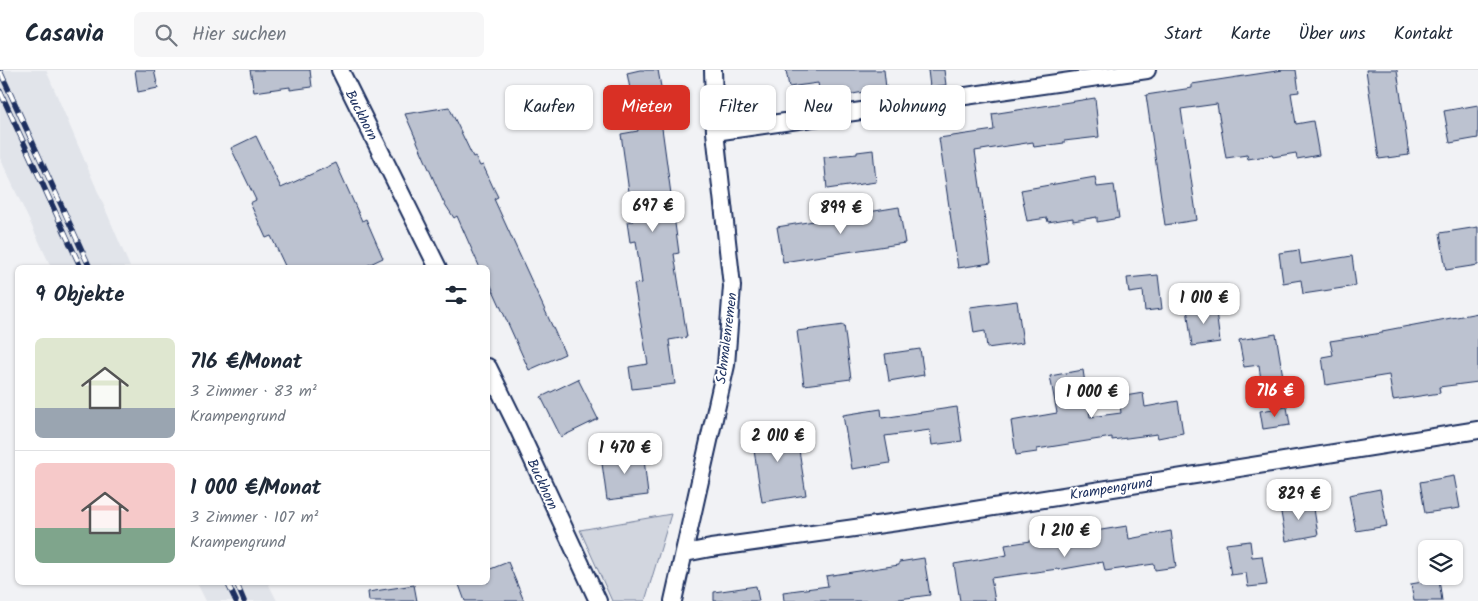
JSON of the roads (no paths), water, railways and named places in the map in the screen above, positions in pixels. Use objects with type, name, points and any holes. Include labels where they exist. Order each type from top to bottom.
[{"type":"street","name":"Buckhorn","points":[[340,70],[437,265]]},
{"type":"street","name":"Schmalenremen","points":[[673,601],[726,365],[732,286],[715,132],[713,70]]},
{"type":"street","points":[[715,132],[1147,70]]},
{"type":"street","name":"Buckhorn","points":[[490,371],[598,601]]},
{"type":"street","name":"Krampengrund","points":[[685,553],[912,520],[1478,430]]},
{"type":"railway","points":[[0,71],[89,265]]},
{"type":"railway","points":[[0,91],[80,265]]},
{"type":"railway","points":[[228,585],[236,601]]},
{"type":"railway","points":[[237,585],[244,601]]}]
